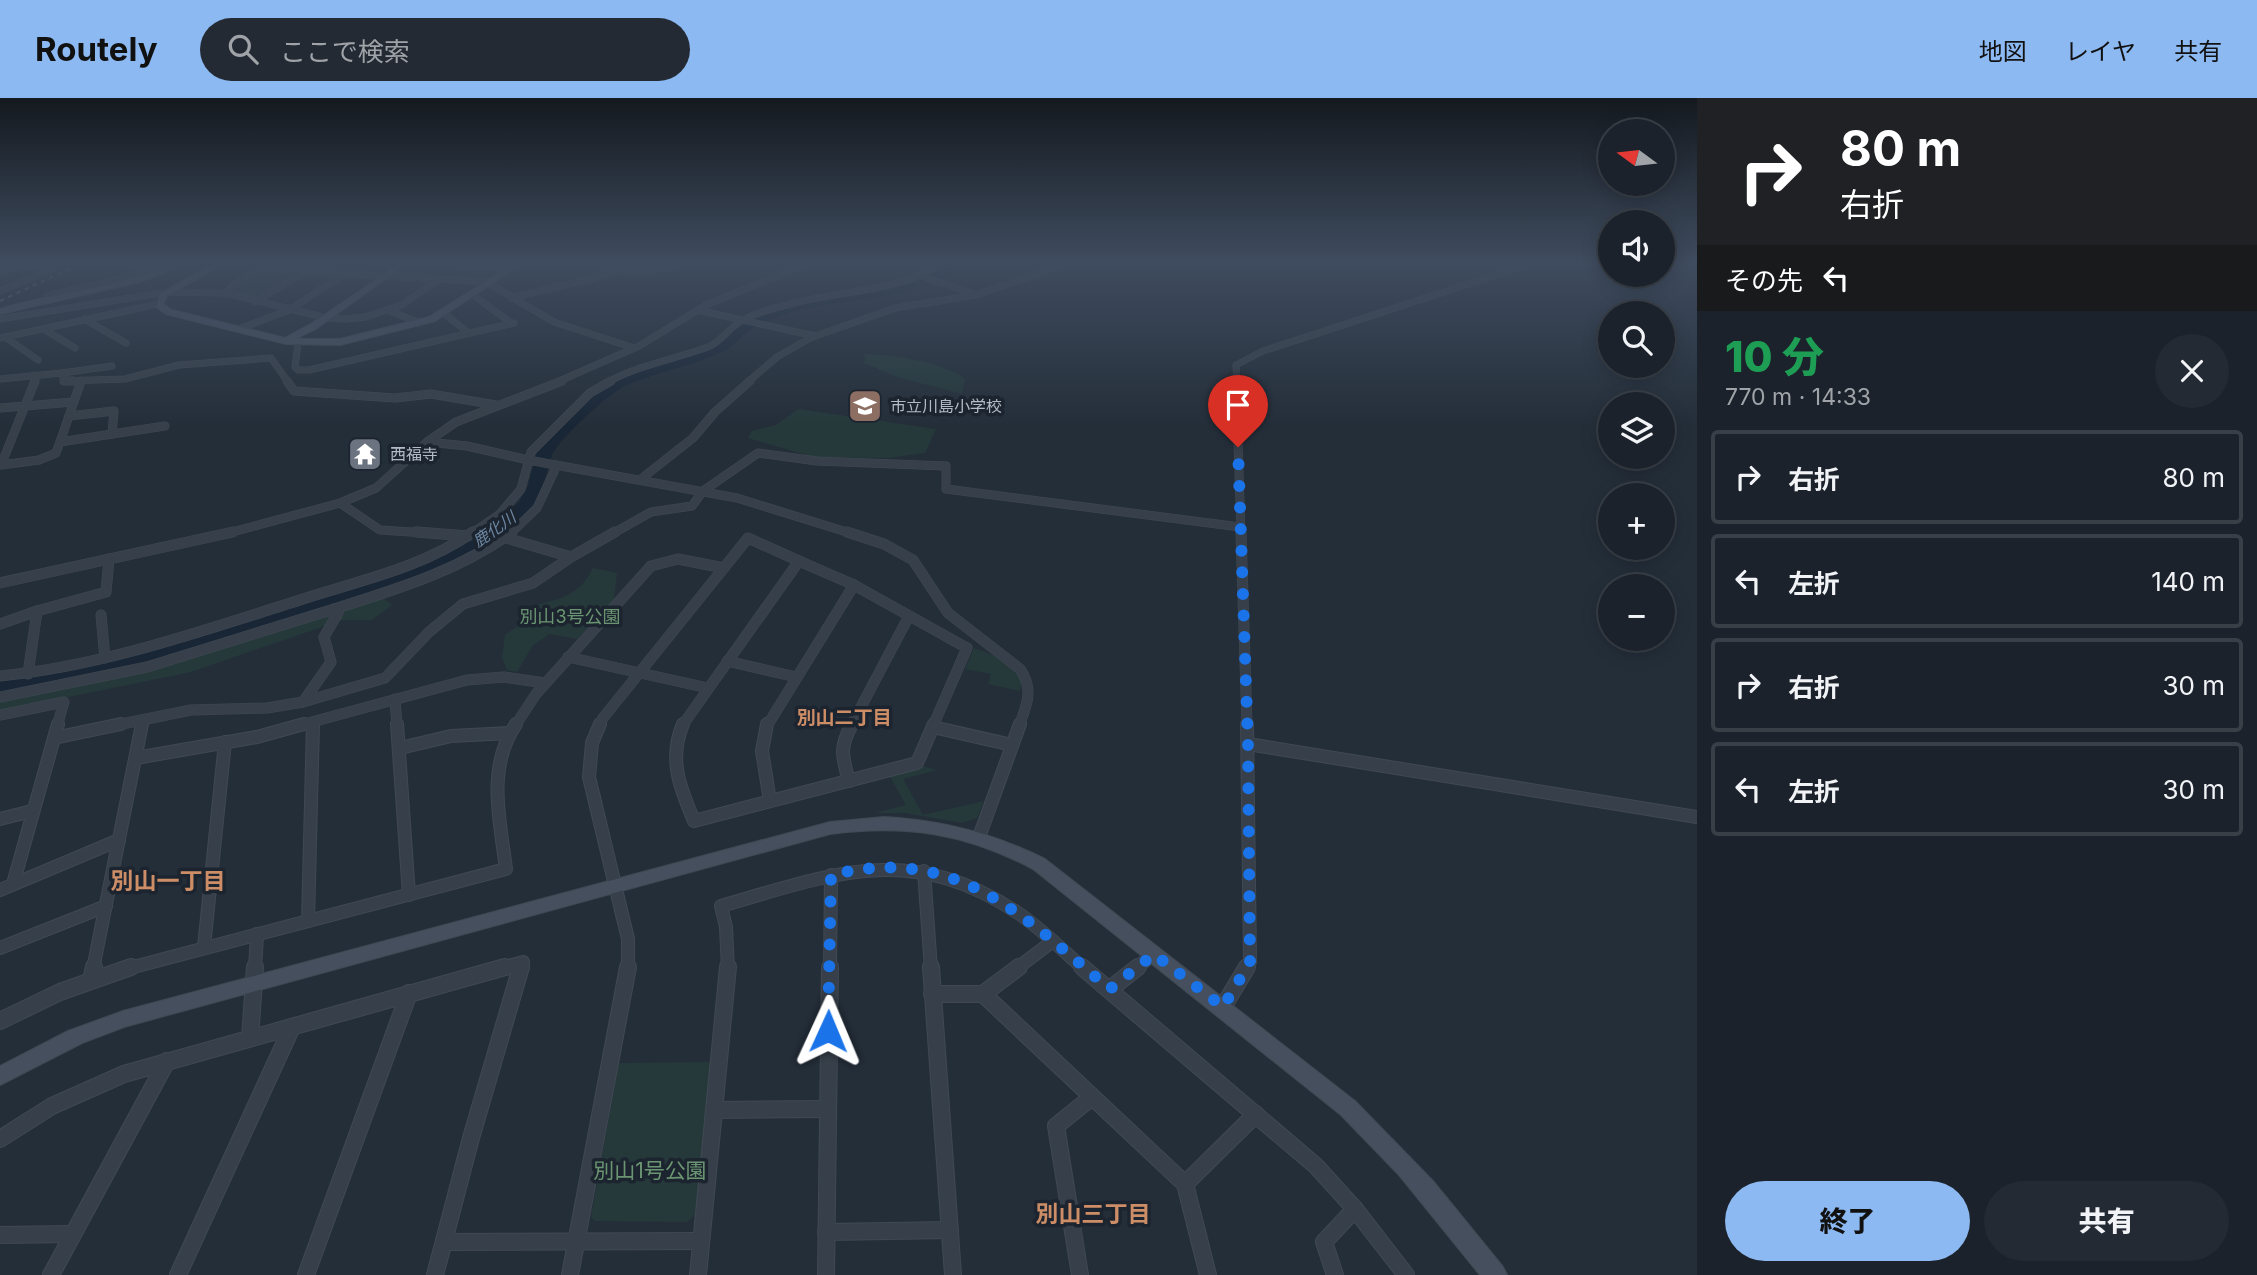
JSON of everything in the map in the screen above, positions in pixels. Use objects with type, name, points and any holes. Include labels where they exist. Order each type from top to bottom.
[{"type":"street","points":[[2,338],[94,317]]},
{"type":"street","points":[[189,317],[298,343],[340,342],[420,323],[434,317]]},
{"type":"street","points":[[239,329],[271,317]]},
{"type":"street","points":[[321,317],[359,317]]},
{"type":"street","points":[[405,317],[420,323]]},
{"type":"street","points":[[448,317],[469,333]]},
{"type":"street","points":[[298,343],[296,368],[309,370],[512,323],[504,317]]},
{"type":"street","points":[[545,317],[634,348]]},
{"type":"street","points":[[0,583],[254,528],[340,503],[376,488],[427,442],[456,422],[634,348],[686,317]]},
{"type":"street","points":[[729,317],[815,336]]},
{"type":"street","points":[[0,677],[28,674],[171,642],[297,604],[417,563],[479,530],[512,502],[521,489],[538,443],[597,388],[638,368],[711,346],[743,320],[752,317]]},
{"type":"street","points":[[641,479],[693,438],[715,412],[777,357],[815,336],[870,317]]},
{"type":"street","points":[[1223,1007],[1250,962],[1248,744],[1236,365],[1263,351],[1368,317]]},
{"type":"street","points":[[286,341],[326,318]]},
{"type":"street","points":[[84,319],[126,343]]},
{"type":"street","points":[[44,329],[75,348]]},
{"type":"street","points":[[2,338],[38,360]]},
{"type":"street","points":[[62,373],[64,381],[81,381],[144,376],[179,365],[296,357]]},
{"type":"street","points":[[272,360],[293,391],[395,398],[403,395],[424,395],[499,405]]},
{"type":"street","points":[[0,379],[112,366]]},
{"type":"street","points":[[35,374],[35,386],[31,388],[1,465],[56,453],[81,381]]},
{"type":"street","points":[[0,408],[74,402]]},
{"type":"street","points":[[69,416],[114,411],[112,434]]},
{"type":"street","points":[[60,442],[165,426]]},
{"type":"street","points":[[427,442],[467,446],[737,498],[838,529],[906,555],[924,570],[949,614],[1017,666],[1028,680],[1029,699],[979,837]]},
{"type":"street","points":[[54,738],[191,710],[267,708],[303,702],[385,678],[429,632],[463,604],[533,583],[571,557],[651,512],[692,506],[703,491],[758,453],[817,461],[946,466],[946,489],[1240,527]]},
{"type":"street","points":[[0,696],[147,667],[334,609],[437,573],[502,538],[533,513],[547,493],[555,465]]},
{"type":"street","points":[[340,503],[380,530],[468,536]]},
{"type":"street","points":[[479,530],[571,557]]},
{"type":"street","points":[[570,1275],[628,968],[628,939],[590,784],[589,762],[598,727],[748,538],[800,560],[854,585],[967,648],[917,763],[693,823],[673,762],[674,747],[684,721],[800,560]]},
{"type":"street","points":[[0,624],[106,593],[109,559]]},
{"type":"street","points":[[0,1021],[92,980],[146,962],[508,871],[496,793],[499,764],[510,733],[526,706],[651,566],[678,559],[724,568]]},
{"type":"street","points":[[770,801],[762,742],[767,725],[854,585]]},
{"type":"street","points":[[297,604],[304,618]]},
{"type":"street","points":[[303,702],[331,662],[324,637],[338,614],[334,609]]},
{"type":"street","points":[[28,674],[37,611]]},
{"type":"street","points":[[101,615],[104,658]]},
{"type":"street","points":[[849,781],[842,755],[843,741],[909,616]]},
{"type":"street","points":[[568,657],[708,688]]},
{"type":"street","points":[[727,661],[796,677]]},
{"type":"street","points":[[136,758],[313,722],[480,678],[504,677],[545,683]]},
{"type":"street","points":[[395,699],[409,895]]},
{"type":"street","points":[[0,715],[64,702],[6,887]]},
{"type":"street","points":[[92,980],[143,720]]},
{"type":"street","points":[[308,920],[313,722]]},
{"type":"street","points":[[933,727],[1012,745]]},
{"type":"street","points":[[400,748],[451,736],[510,733]]},
{"type":"street","points":[[204,947],[225,742]]},
{"type":"street","points":[[1248,744],[1697,817]]},
{"type":"street","points":[[0,819],[32,811]]},
{"type":"street","points":[[0,1076],[96,1028],[830,828],[911,824],[979,837],[1039,864],[1348,1108],[1385,1142],[1449,1216],[1495,1275]]},
{"type":"street","points":[[6,887],[119,839]]},
{"type":"street","points":[[698,1275],[728,971],[726,927],[721,906],[831,875],[861,869],[896,867],[978,887],[1006,904],[1053,941],[1316,1166],[1406,1275]]},
{"type":"street","points":[[924,872],[953,1275]]},
{"type":"street","points":[[826,1275],[831,875]]},
{"type":"street","points":[[0,948],[106,906]]},
{"type":"street","points":[[250,1038],[257,934]]},
{"type":"street","points":[[932,994],[983,994],[1053,941]]},
{"type":"street","points":[[1110,989],[1154,954]]},
{"type":"street","points":[[0,1139],[28,1119],[74,1095],[124,1074],[523,962],[435,1275]]},
{"type":"street","points":[[306,1275],[409,993]]},
{"type":"street","points":[[983,994],[1185,1184],[1208,1275]]},
{"type":"street","points":[[178,1275],[292,1027]]},
{"type":"street","points":[[51,1275],[167,1062]]},
{"type":"street","points":[[1080,1275],[1056,1126],[1092,1097]]},
{"type":"street","points":[[715,1110],[827,1109]]},
{"type":"street","points":[[1185,1184],[1256,1114]]},
{"type":"street","points":[[1335,1275],[1324,1242],[1354,1209]]},
{"type":"street","points":[[826,1231],[950,1230]]},
{"type":"street","points":[[0,1234],[73,1234]]},
{"type":"street","points":[[444,1242],[701,1241]]},
{"type":"green space","points":[[863,354],[902,357],[944,368],[965,379],[962,394],[897,377],[862,362],[866,359]]},
{"type":"green space","points":[[798,409],[936,429],[925,453],[888,458],[813,457],[748,438],[752,431],[776,425]]},
{"type":"green space","name":"別山3号公園","points":[[593,568],[617,573],[614,600],[577,639],[550,634],[533,645],[517,672],[507,670],[502,658],[505,635],[524,622],[517,611],[570,594]]},
{"type":"green space","points":[[381,596],[392,605],[372,620],[342,620],[191,672],[0,711],[0,699],[82,684]]},
{"type":"green space","points":[[974,648],[996,657],[1014,669],[1022,682],[1020,691],[988,684],[991,674],[965,669]]},
{"type":"green space","points":[[923,766],[937,770],[903,779],[923,815],[984,801],[977,818],[962,823],[905,813],[875,813],[906,805],[889,775]]},
{"type":"green space","name":"別山1号公園","points":[[711,1062],[695,1215],[687,1222],[595,1221],[591,1217],[619,1063]]},
{"type":"waterway","name":"鹿化川","points":[[0,687],[101,668],[201,641],[398,581],[451,558],[513,517],[526,505],[537,486],[544,452],[599,395],[620,382],[722,347],[746,326],[768,317]]},
{"type":"place","name":"市立川島小学校","points":[[865,406]]},
{"type":"place","name":"西福寺","points":[[365,454]]},
{"type":"district","name":"別山二丁目","points":[[844,717]]},
{"type":"district","name":"別山一丁目","points":[[168,881]]},
{"type":"district","name":"別山三丁目","points":[[1093,1214]]},
{"type":"route","points":[[828,1031],[831,875],[877,867],[912,869],[978,887],[1021,915],[1110,989],[1154,954],[1223,1007],[1250,962],[1248,744],[1238,447]]}]
